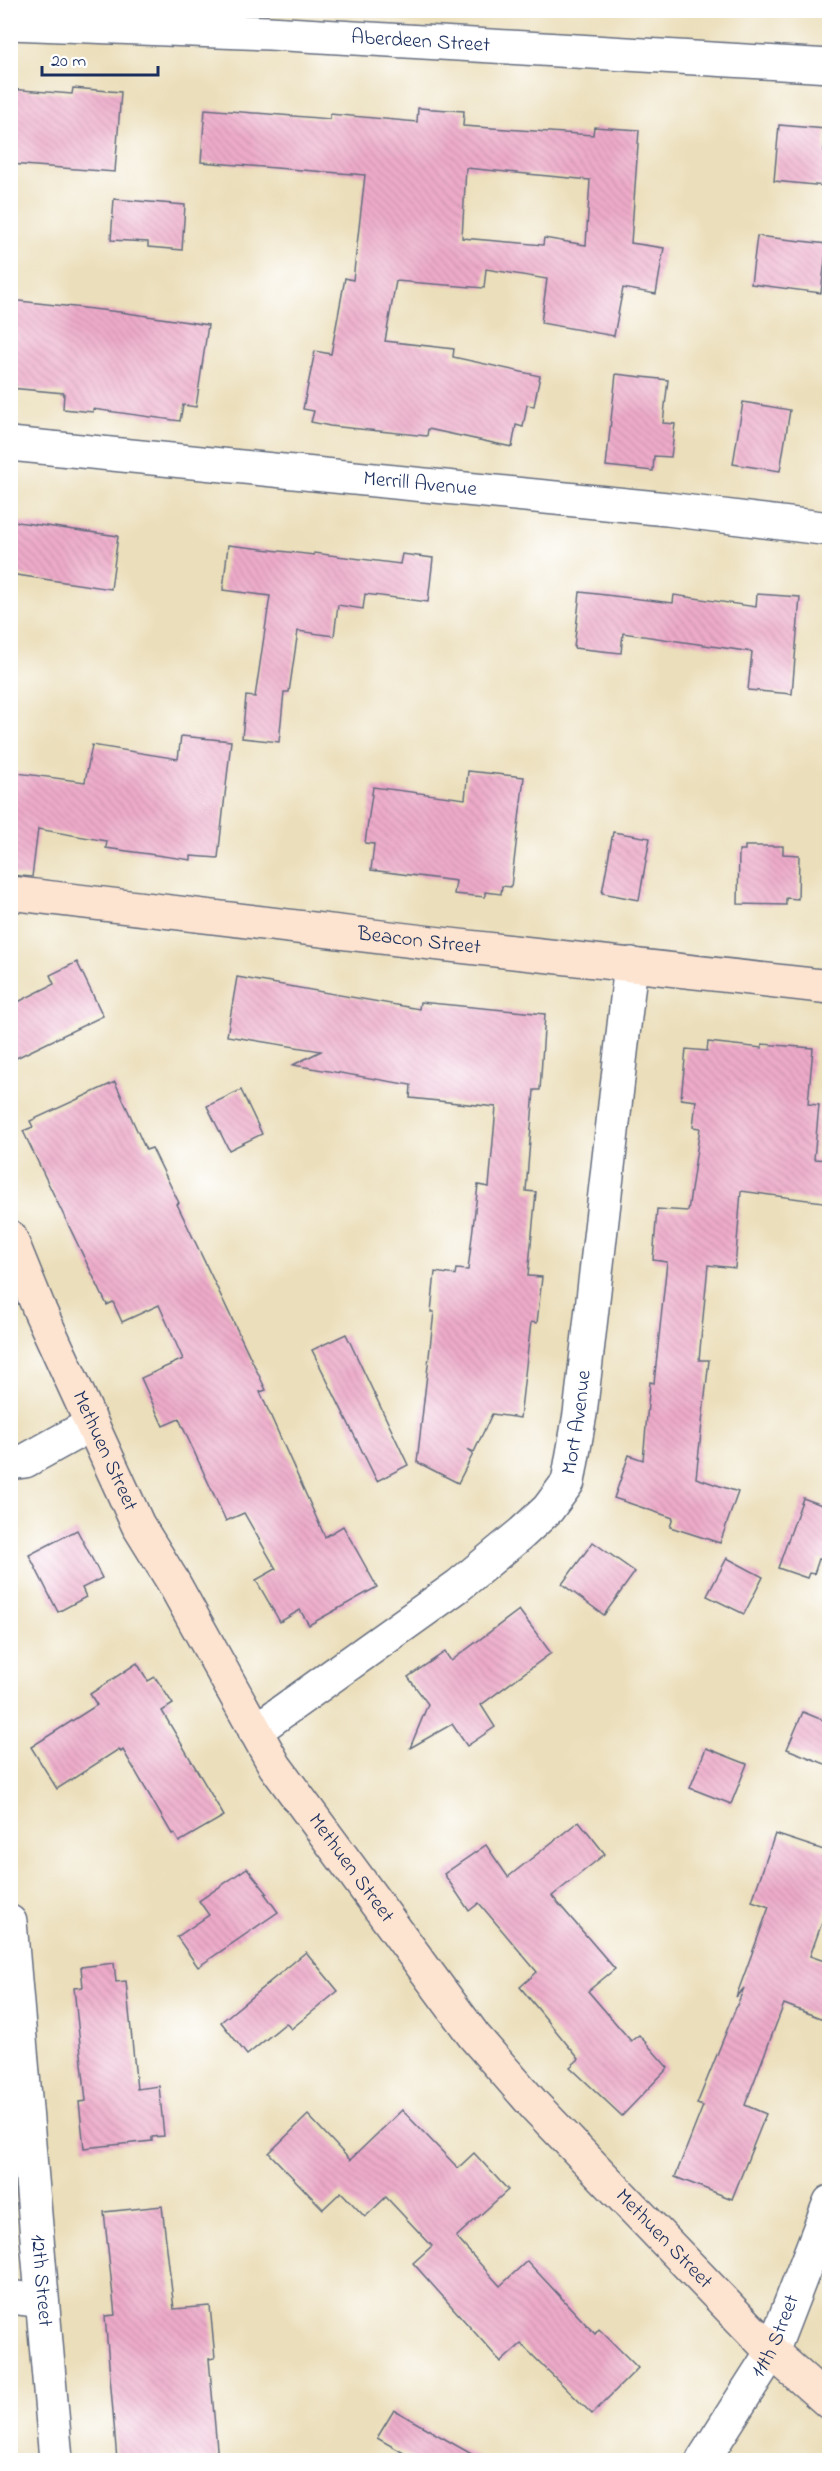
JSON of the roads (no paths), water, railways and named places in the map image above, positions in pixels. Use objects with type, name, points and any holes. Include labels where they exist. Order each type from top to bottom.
[{"type":"street","name":"Aberdeen Street","points":[[10,23],[281,34],[830,66]]},
{"type":"street","name":"Merrill Avenue","points":[[10,444],[667,509],[830,529]]},
{"type":"street","name":"Beacon Street","points":[[10,893],[421,942],[830,987]]},
{"type":"street","name":"Mort Avenue","points":[[255,1731],[458,1586],[548,1509],[568,1482],[580,1414],[631,964]]},
{"type":"street","name":"Methuen Street","points":[[10,1237],[90,1425],[138,1525],[172,1580],[275,1766],[474,2036],[589,2163],[772,2352],[830,2403]]},
{"type":"street","points":[[10,1463],[25,1461],[90,1425]]},
{"type":"street","name":"12th Street","points":[[10,1922],[26,2299],[56,2460]]},
{"type":"street","name":"11th Street","points":[[703,2460],[772,2352],[830,2202]]}]
